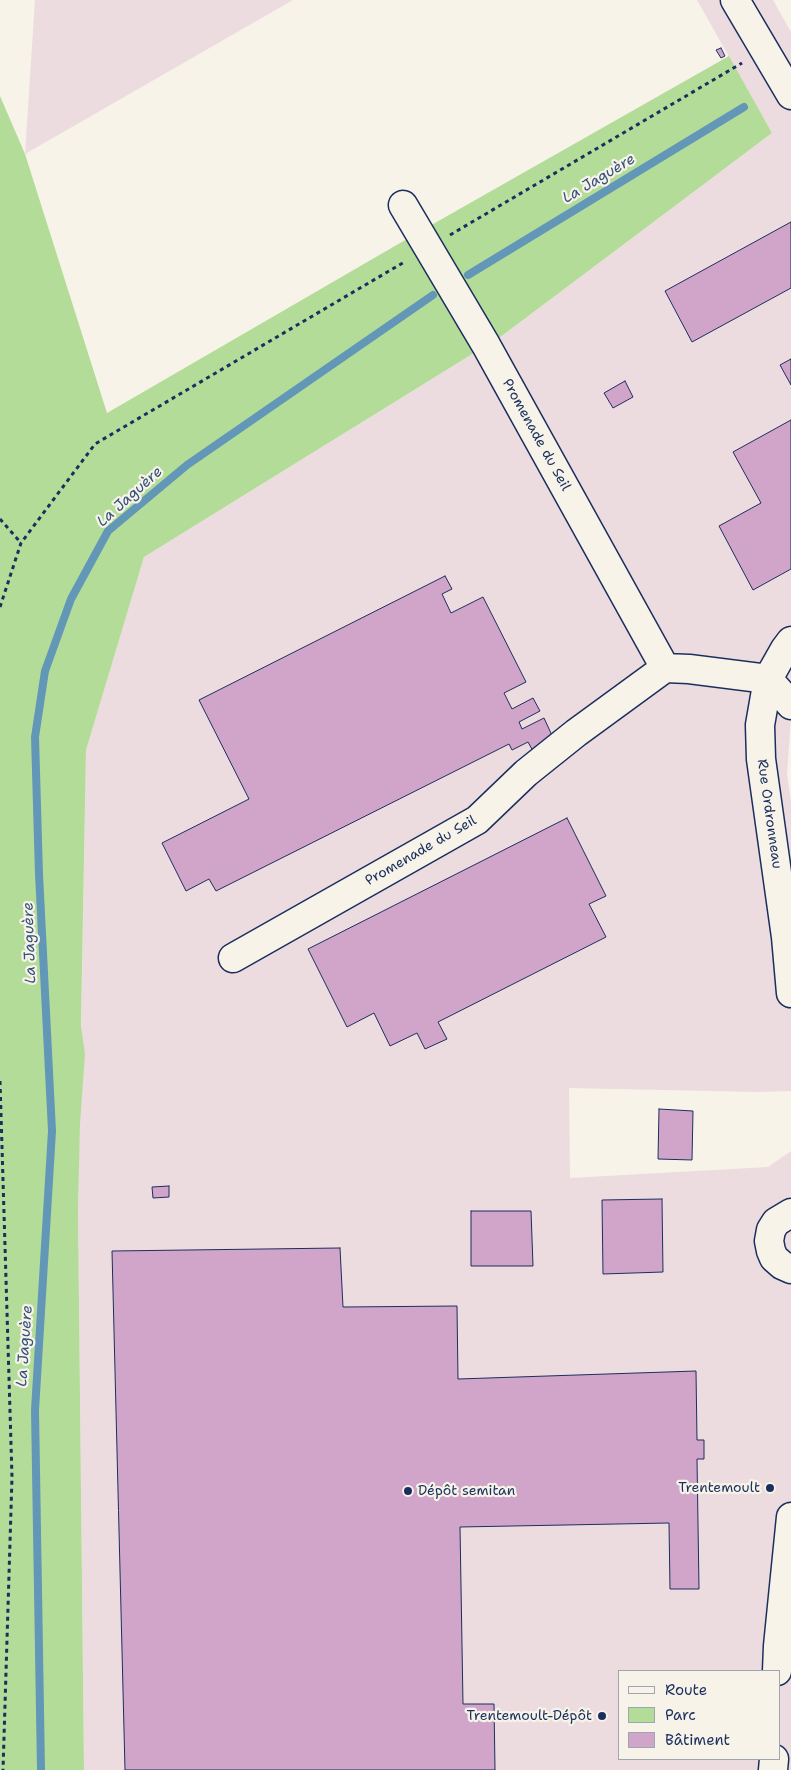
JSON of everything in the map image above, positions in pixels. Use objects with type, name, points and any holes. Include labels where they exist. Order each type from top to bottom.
[{"type":"street","points":[[735,0],[791,95]]},
{"type":"street","name":"Promenade du Seil","points":[[233,958],[477,820],[526,773],[576,733],[665,668],[486,345],[403,205]]},
{"type":"street","name":"Rue Ordronneau","points":[[791,641],[784,649],[768,679],[760,725],[761,760],[786,937],[791,992]]},
{"type":"street","points":[[665,668],[689,669],[768,679],[791,705]]},
{"type":"street","points":[[791,1213],[776,1222],[771,1230],[769,1241],[774,1258],[782,1265],[791,1269]]},
{"type":"street","points":[[777,1670],[791,1517]]},
{"type":"path","points":[[0,607],[21,542],[96,444],[742,63]]},
{"type":"path","points":[[0,519],[21,542]]},
{"type":"path","points":[[0,1081],[12,1477],[4,1770]]},
{"type":"shaded area","points":[[35,0],[293,0],[25,154]]},
{"type":"shaded area","points":[[697,0],[773,0],[791,32],[791,716],[787,775],[791,801],[791,1091],[569,1088],[570,1178],[768,1167],[791,1151],[791,1770],[84,1770],[78,1210],[86,749],[144,557],[503,335],[772,133]]},
{"type":"green space","points":[[729,56],[772,133],[503,335],[144,557],[86,750],[81,1026],[85,1054],[80,1124],[78,1210],[84,1770],[0,1770],[0,96],[25,154],[107,413],[419,232]]},
{"type":"building","points":[[721,48],[725,56],[721,58],[716,50]]},
{"type":"building","points":[[791,222],[791,288],[692,342],[665,291]]},
{"type":"building","points":[[791,359],[791,385],[780,365]]},
{"type":"building","points":[[625,381],[633,397],[613,408],[604,393]]},
{"type":"building","points":[[791,420],[791,569],[753,590],[719,526],[761,503],[733,452]]},
{"type":"building","points":[[445,576],[452,589],[442,594],[451,613],[483,597],[526,682],[504,693],[512,709],[533,698],[540,711],[519,722],[522,729],[544,718],[555,742],[534,753],[528,742],[512,750],[509,744],[216,891],[209,879],[186,891],[162,843],[249,799],[199,700]]},
{"type":"building","points":[[567,818],[606,896],[589,904],[606,937],[438,1022],[447,1039],[425,1049],[417,1033],[390,1046],[374,1013],[347,1027],[308,949]]},
{"type":"building","points":[[659,1109],[693,1111],[692,1160],[658,1159]]},
{"type":"building","points":[[169,1186],[169,1197],[153,1198],[152,1187]]},
{"type":"building","points":[[662,1199],[663,1272],[603,1274],[602,1200]]},
{"type":"building","points":[[471,1211],[531,1211],[533,1266],[471,1266]]},
{"type":"building","name":"Dépôt semitan","points":[[340,1248],[343,1307],[457,1306],[458,1379],[696,1371],[697,1440],[704,1440],[704,1459],[697,1459],[699,1589],[670,1589],[669,1523],[460,1527],[463,1704],[494,1704],[495,1770],[125,1770],[112,1251]]},
{"type":"waterway","name":"La Jaguère","points":[[468,275],[744,107]]},
{"type":"waterway","name":"La Jaguère","points":[[41,1770],[35,1410],[52,1131],[39,874],[35,737],[45,671],[71,599],[108,531],[187,465],[433,295]]},
{"type":"place","name":"Trentemoult","points":[[770,1488]]},
{"type":"place","name":"Dépôt semitan","points":[[408,1491]]},
{"type":"place","name":"Trentemoult-Dépôt","points":[[602,1716]]}]
